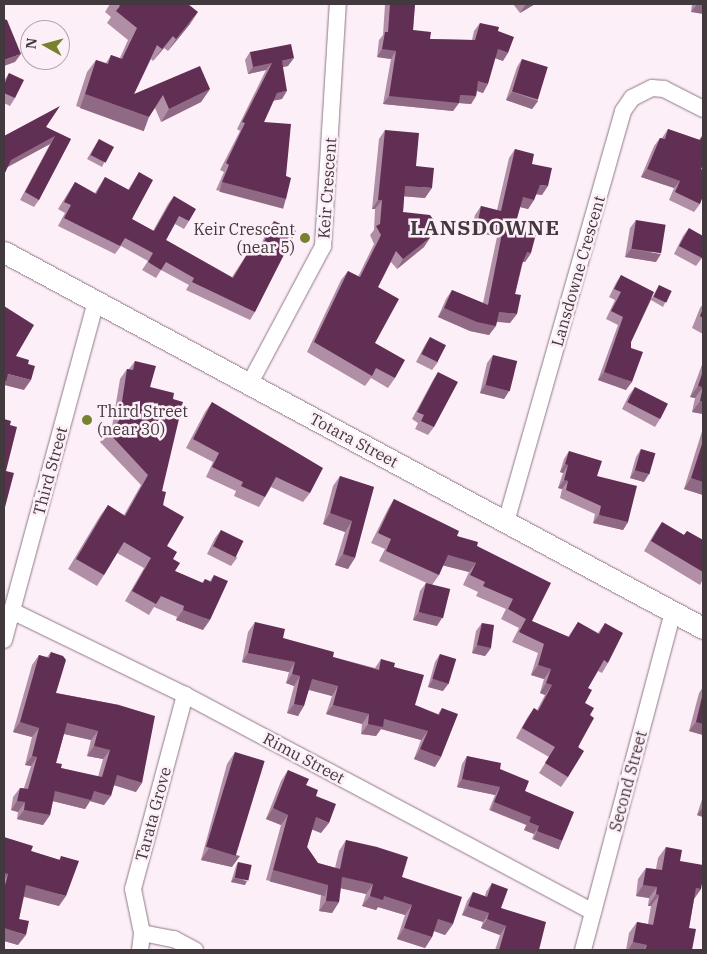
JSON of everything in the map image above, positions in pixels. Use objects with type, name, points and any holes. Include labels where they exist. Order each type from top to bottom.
[{"type":"street","name":"Keir Crescent","points":[[250,383],[323,246],[338,4]]},
{"type":"street","name":"Lansdowne Crescent","points":[[506,522],[623,111],[632,98],[652,88],[664,89],[703,110]]},
{"type":"street","name":"Totara Street","points":[[4,252],[703,628]]},
{"type":"street","name":"Third Street","points":[[4,640],[96,301]]},
{"type":"street","name":"Rimu Street","points":[[12,610],[185,695],[593,912]]},
{"type":"street","name":"Second Street","points":[[583,950],[673,612]]},
{"type":"street","name":"Tarata Grove","points":[[140,950],[142,933],[133,889],[185,695]]},
{"type":"street","points":[[142,933],[174,939],[194,950]]},
{"type":"building","points":[[118,4],[188,4],[198,12],[176,39],[173,36],[162,49],[157,45],[134,94],[200,66],[210,89],[169,109],[163,95],[149,117],[85,94],[96,60],[108,64],[111,55],[122,59],[137,28],[116,11],[120,6]]},
{"type":"building","points":[[390,4],[415,4],[413,30],[431,32],[430,39],[475,40],[480,23],[499,27],[498,31],[514,37],[508,53],[498,49],[488,84],[478,81],[476,96],[460,95],[459,103],[389,96],[396,51],[382,49],[385,32],[388,32]]},
{"type":"building","points":[[4,19],[7,20],[20,54],[4,60]]},
{"type":"building","points":[[291,44],[294,58],[282,61],[287,91],[277,93],[264,122],[291,124],[286,176],[291,178],[286,199],[222,182],[229,165],[226,163],[245,123],[242,122],[272,63],[253,67],[250,52]]},
{"type":"building","points":[[522,59],[548,67],[538,99],[512,92]]},
{"type":"building","points":[[9,73],[24,80],[15,98],[4,93],[4,85]]},
{"type":"building","points":[[60,106],[46,127],[71,139],[39,200],[25,192],[55,136],[11,160],[4,175],[4,136]]},
{"type":"building","points":[[668,129],[700,140],[703,135],[703,165],[701,169],[703,170],[703,196],[700,204],[675,192],[680,181],[647,169],[660,138],[665,139]]},
{"type":"building","points":[[385,130],[419,133],[416,166],[434,168],[432,188],[405,186],[403,212],[430,215],[433,219],[430,238],[403,259],[396,251],[378,287],[399,299],[375,343],[405,360],[395,378],[376,368],[372,376],[314,342],[348,271],[360,277],[381,235],[376,226],[380,224],[382,200],[378,200]]},
{"type":"building","points":[[99,139],[114,147],[106,163],[91,155]]},
{"type":"building","points":[[515,149],[534,154],[532,164],[552,168],[548,186],[540,185],[534,200],[523,197],[514,229],[536,234],[531,253],[527,252],[522,264],[515,294],[521,295],[517,314],[499,312],[496,326],[477,322],[444,308],[452,290],[488,305],[503,228],[478,221],[481,206],[501,211]]},
{"type":"building","points":[[139,172],[153,180],[132,219],[154,231],[174,196],[196,209],[189,221],[179,216],[166,240],[233,278],[249,251],[254,254],[256,248],[260,250],[274,221],[296,231],[255,312],[192,282],[194,278],[166,262],[161,270],[148,262],[153,253],[125,238],[120,246],[64,218],[71,205],[64,202],[75,182],[96,194],[105,177],[129,190]]},
{"type":"building","points":[[636,220],[666,225],[661,253],[631,249]]},
{"type":"building","points":[[689,228],[703,236],[702,258],[679,246]]},
{"type":"building","points":[[621,275],[654,292],[631,342],[631,348],[643,352],[632,382],[604,372],[623,317],[611,311],[621,292],[614,289]]},
{"type":"building","points":[[659,285],[672,291],[666,303],[654,297]]},
{"type":"building","points":[[4,306],[34,325],[16,356],[29,360],[28,364],[35,366],[31,380],[8,374],[6,381],[4,381]]},
{"type":"building","points":[[430,337],[446,345],[437,362],[421,354]]},
{"type":"building","points":[[493,355],[517,361],[510,391],[486,385]]},
{"type":"building","points":[[135,361],[156,366],[150,387],[174,393],[173,399],[183,402],[162,491],[166,492],[163,505],[184,517],[167,546],[177,552],[173,559],[180,563],[175,571],[203,583],[205,579],[211,582],[214,575],[228,581],[210,620],[183,610],[184,606],[161,596],[156,604],[132,591],[151,558],[124,542],[104,575],[76,559],[108,505],[125,516],[148,475],[108,432],[119,421],[127,369],[133,370]]},
{"type":"building","points":[[703,371],[703,387],[698,386]]},
{"type":"building","points":[[438,372],[458,382],[434,427],[421,421],[424,415],[417,412]]},
{"type":"building","points":[[635,387],[668,404],[660,419],[627,402]]},
{"type":"building","points":[[703,387],[703,401],[700,401]]},
{"type":"building","points":[[212,402],[323,468],[310,493],[276,477],[265,497],[241,486],[243,482],[212,467],[219,453],[193,439]]},
{"type":"building","points":[[4,419],[11,421],[10,425],[17,427],[6,471],[14,473],[4,511]]},
{"type":"building","points":[[703,441],[703,482],[691,478]]},
{"type":"building","points":[[641,449],[655,453],[649,474],[635,470]]},
{"type":"building","points":[[569,451],[602,461],[597,476],[637,486],[628,522],[599,515],[601,506],[566,490],[568,481],[564,480],[568,465],[565,464]]},
{"type":"building","points":[[340,476],[374,487],[355,558],[343,554],[352,521],[330,513]]},
{"type":"building","points":[[394,499],[459,531],[457,536],[478,542],[477,546],[551,583],[532,621],[569,637],[578,622],[599,634],[605,623],[623,633],[608,663],[604,660],[588,688],[592,690],[585,703],[594,708],[590,715],[594,718],[578,747],[584,751],[568,777],[545,763],[555,747],[522,728],[534,708],[538,711],[552,685],[546,683],[551,669],[538,665],[544,644],[519,632],[526,619],[508,609],[513,599],[483,586],[485,582],[470,575],[476,563],[448,555],[439,575],[386,551],[391,539],[378,533]]},
{"type":"building","points":[[662,522],[684,535],[687,531],[703,540],[703,572],[651,541]]},
{"type":"building","points":[[221,530],[243,541],[236,557],[213,546]]},
{"type":"building","points":[[426,583],[450,589],[443,618],[419,612]]},
{"type":"building","points":[[255,622],[285,629],[283,638],[334,652],[333,657],[379,670],[381,659],[395,663],[394,667],[424,675],[415,705],[439,715],[442,708],[458,714],[441,757],[420,749],[428,731],[384,719],[383,727],[368,724],[369,714],[333,705],[338,686],[312,679],[304,706],[294,704],[300,676],[292,674],[295,662],[248,653]]},
{"type":"building","points":[[482,623],[494,625],[491,648],[477,645]]},
{"type":"building","points":[[51,652],[63,656],[66,660],[56,693],[119,705],[155,716],[142,783],[117,775],[111,796],[94,791],[91,800],[55,791],[50,815],[24,810],[25,802],[17,801],[20,788],[28,789],[37,757],[32,756],[39,728],[20,722],[39,655],[49,658]],"holes":[[[67,723],[98,731],[94,746],[110,750],[102,777],[61,768],[62,764],[56,763]]]},
{"type":"building","points":[[440,654],[456,659],[449,684],[432,679]]},
{"type":"building","points":[[703,693],[703,724],[696,722]]},
{"type":"building","points":[[235,752],[265,761],[236,856],[206,847]]},
{"type":"building","points":[[467,756],[501,763],[500,769],[529,781],[525,791],[574,812],[562,841],[537,831],[539,826],[529,822],[531,817],[494,802],[500,787],[462,779]]},
{"type":"building","points":[[288,770],[309,779],[306,785],[318,790],[316,796],[336,804],[329,823],[316,817],[307,847],[318,863],[340,869],[346,840],[408,857],[402,877],[462,897],[453,924],[438,919],[432,937],[404,928],[412,905],[384,896],[383,900],[370,896],[373,884],[342,877],[339,902],[326,901],[328,885],[273,870],[288,815],[273,808]]},
{"type":"building","points":[[4,837],[33,846],[31,851],[60,860],[61,856],[79,861],[66,896],[26,885],[19,919],[29,921],[26,935],[4,928],[4,889],[8,874],[4,873]]},
{"type":"building","points":[[666,847],[682,850],[680,861],[703,865],[701,889],[696,888],[689,928],[696,929],[692,950],[645,950],[647,945],[633,942],[637,922],[653,925],[659,895],[656,894],[657,887],[643,885],[646,868],[662,870]]},
{"type":"building","points":[[238,862],[252,865],[248,881],[235,878]]},
{"type":"building","points":[[492,883],[508,889],[501,908],[546,922],[539,950],[499,950],[506,926],[487,919],[489,913],[468,906],[473,892],[487,897]]},
{"type":"place","name":"Keir Crescent (near 5)","points":[[305,238]]},
{"type":"place","name":"Third Street (near 30)","points":[[87,420]]},
{"type":"district","name":"LANSDOWNE","points":[[485,227]]}]
